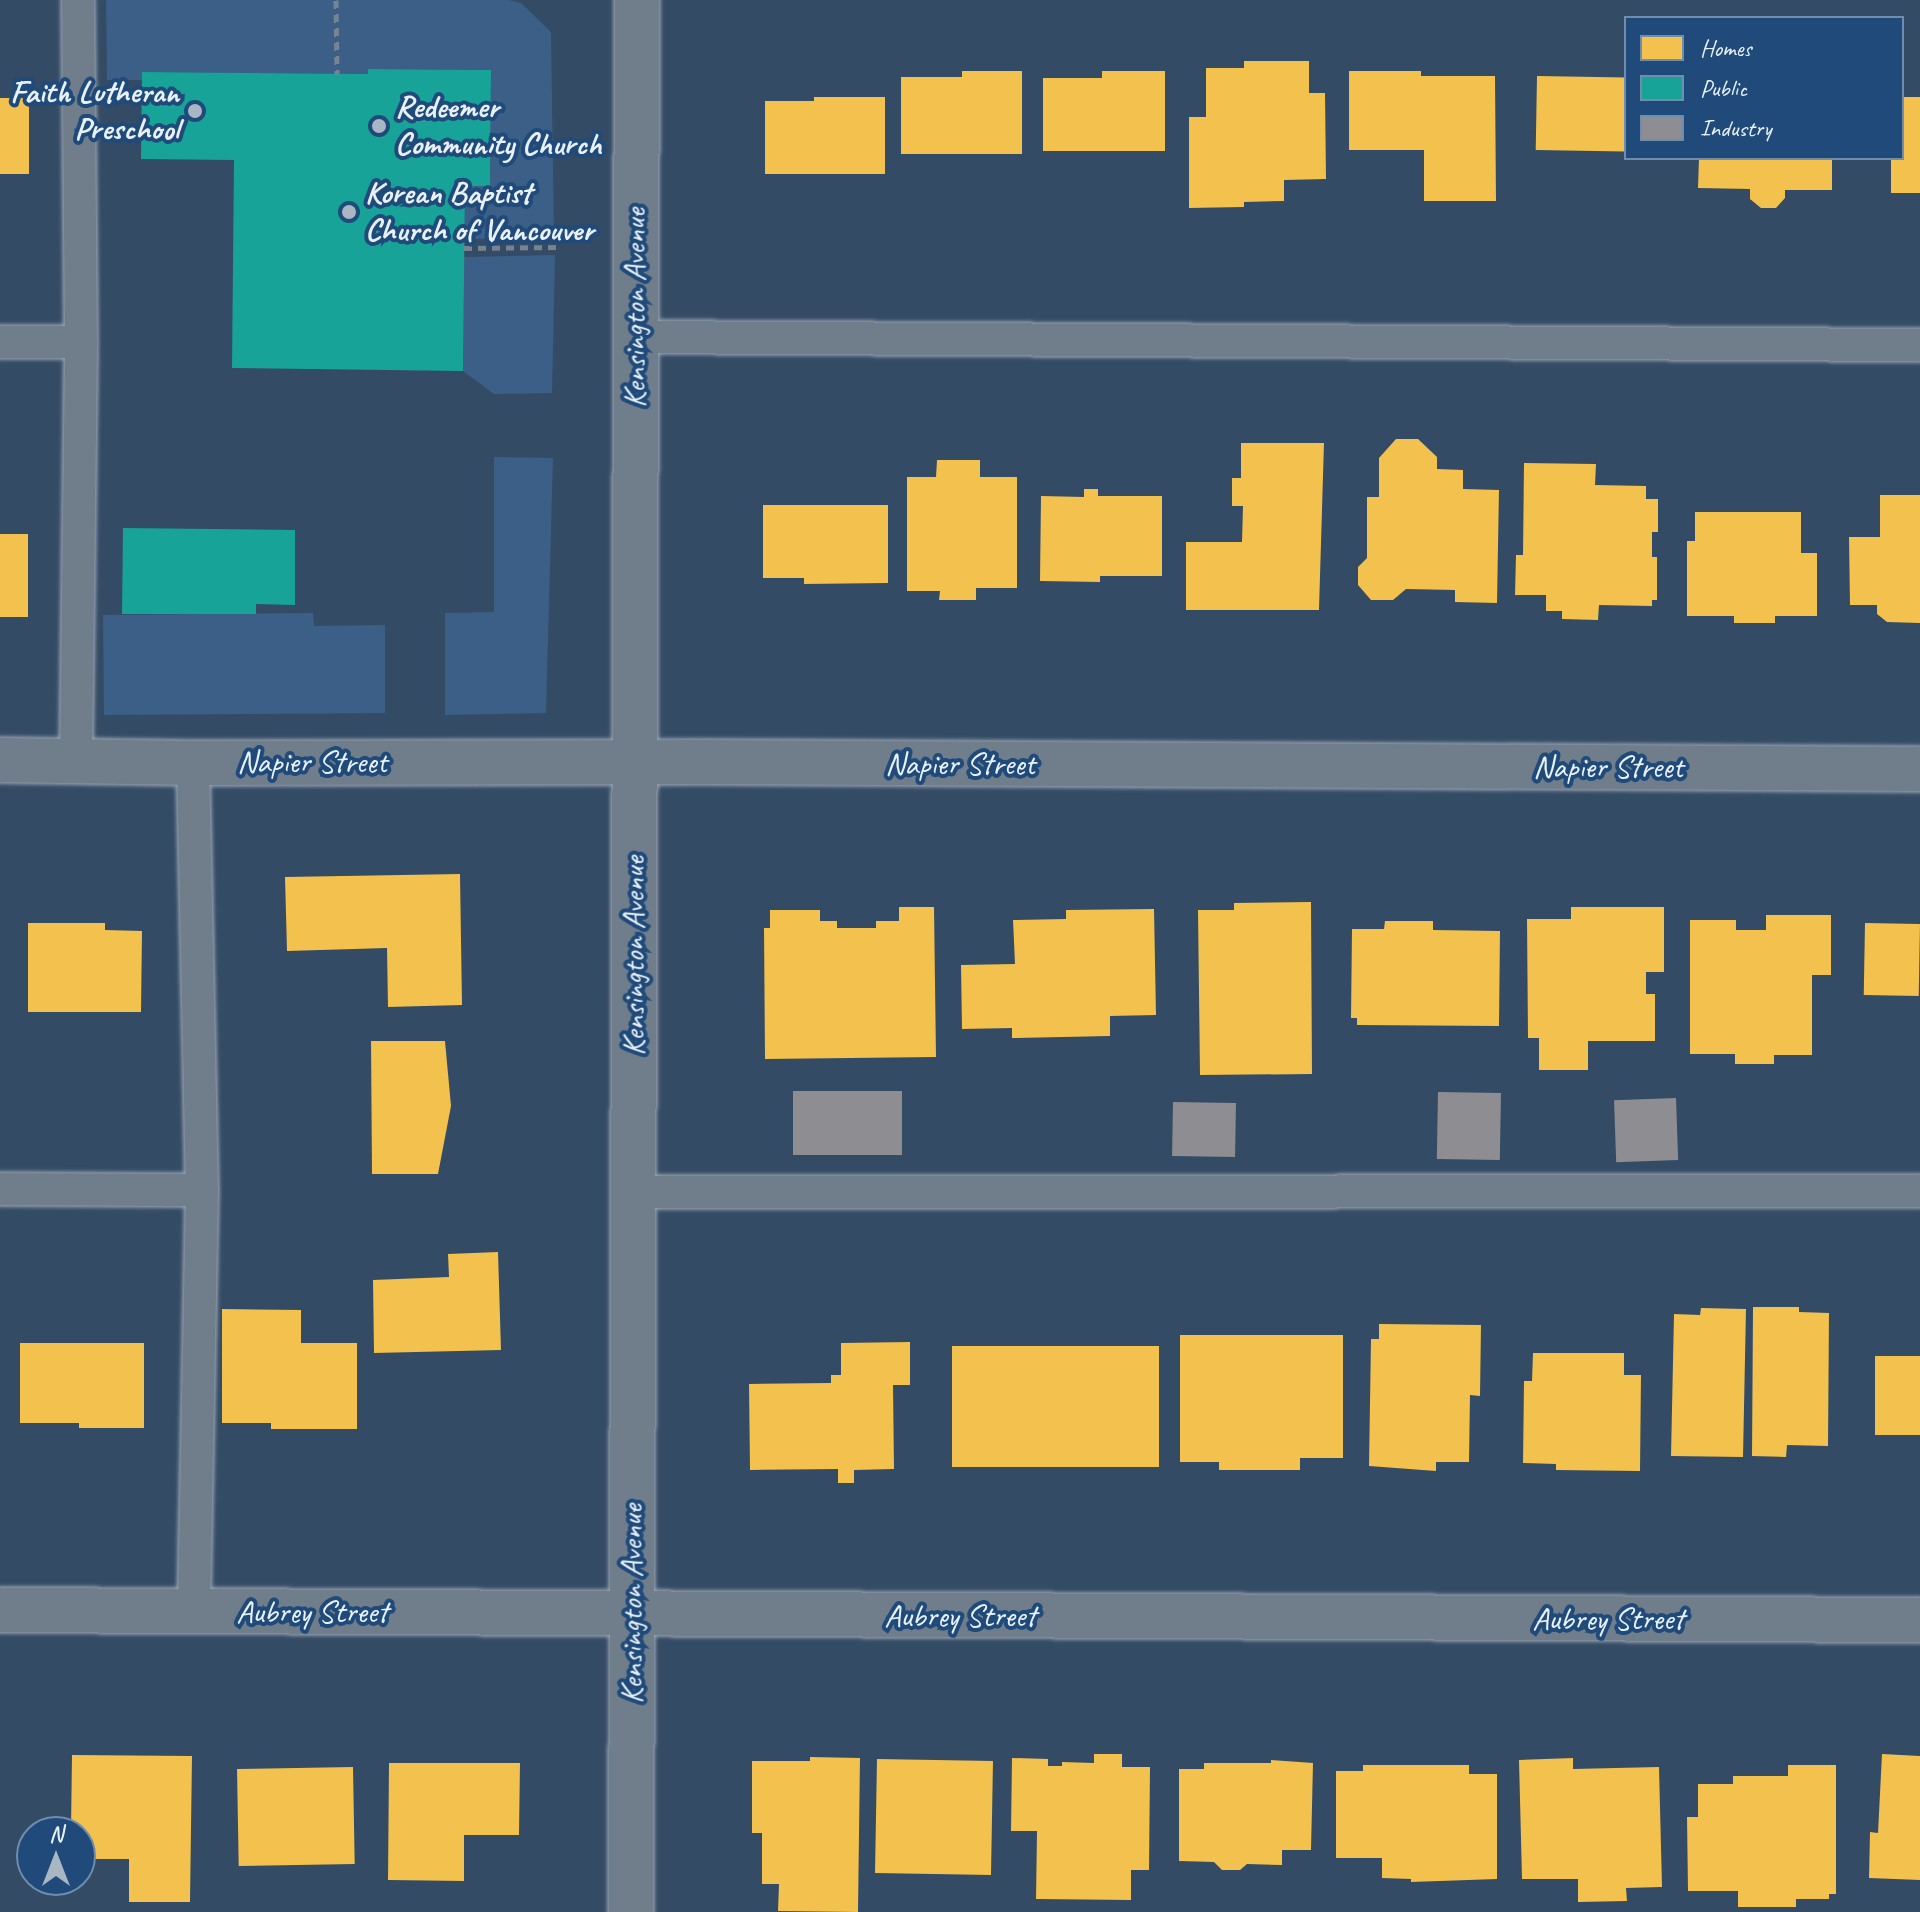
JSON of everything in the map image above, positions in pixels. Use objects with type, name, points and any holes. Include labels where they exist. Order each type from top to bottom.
[{"type":"street","name":"Kensington Avenue","points":[[631,1912],[637,0]]},
{"type":"street","name":"Napier Street","points":[[0,760],[1920,769]]},
{"type":"street","name":"Aubrey Street","points":[[0,1610],[1920,1620]]},
{"type":"lane","points":[[76,760],[81,342],[78,0]]},
{"type":"lane","points":[[634,337],[1920,345]]},
{"type":"lane","points":[[0,342],[81,342]]},
{"type":"lane","points":[[193,763],[202,1190],[194,1611]]},
{"type":"lane","points":[[0,1189],[202,1190]]},
{"type":"lane","points":[[633,1192],[1920,1191]]},
{"type":"path","points":[[336,0],[337,74]]},
{"type":"path","points":[[464,248],[561,247]]},
{"type":"shaded area","points":[[106,0],[509,0],[521,3],[551,32],[554,238],[464,239],[465,186],[490,185],[491,70],[369,69],[368,74],[142,72],[142,80],[107,80]]},
{"type":"shaded area","points":[[555,255],[552,393],[494,394],[463,371],[464,257]]},
{"type":"shaded area","points":[[494,457],[553,458],[546,713],[445,715],[445,613],[494,612]]},
{"type":"shaded area","points":[[313,613],[314,626],[385,625],[385,713],[104,715],[103,615]]},
{"type":"building: Homes","points":[[1244,61],[1309,61],[1309,93],[1325,93],[1326,179],[1284,180],[1284,201],[1244,202],[1244,207],[1189,208],[1189,117],[1206,117],[1206,68],[1244,68]]},
{"type":"building: Homes","points":[[962,71],[1022,71],[1022,154],[901,154],[901,77],[962,77]]},
{"type":"building: Homes","points":[[1102,71],[1165,71],[1165,151],[1043,151],[1043,78],[1102,78]]},
{"type":"building: Homes","points":[[1349,71],[1421,71],[1421,76],[1495,76],[1496,201],[1424,201],[1424,150],[1349,150]]},
{"type":"building: Homes","points":[[1537,76],[1624,78],[1624,152],[1536,150]]},
{"type":"building: Homes","points":[[814,97],[885,97],[885,174],[765,174],[765,101],[814,101]]},
{"type":"building: Homes","points":[[1904,97],[1920,97],[1920,193],[1891,193],[1891,160],[1904,160]]},
{"type":"building: Homes","points":[[0,98],[29,98],[29,174],[0,174]]},
{"type":"building: Homes","points":[[1699,160],[1832,160],[1832,190],[1785,190],[1785,198],[1776,208],[1761,208],[1750,199],[1750,189],[1698,188]]},
{"type":"building: Homes","points":[[1396,439],[1418,439],[1437,457],[1437,469],[1463,470],[1463,489],[1499,490],[1497,603],[1455,602],[1455,590],[1406,589],[1393,600],[1371,600],[1358,585],[1358,567],[1367,558],[1367,497],[1379,497],[1379,458]]},
{"type":"building: Homes","points":[[1241,443],[1324,443],[1319,610],[1186,610],[1186,542],[1242,542],[1243,506],[1232,506],[1232,478],[1241,478]]},
{"type":"building: Homes","points":[[937,460],[980,460],[980,477],[1017,477],[1017,588],[976,588],[976,600],[939,600],[940,591],[907,591],[907,477],[936,477]]},
{"type":"building: Homes","points":[[1524,463],[1596,464],[1595,485],[1646,486],[1646,499],[1658,499],[1658,532],[1652,532],[1652,557],[1657,557],[1657,600],[1652,600],[1652,606],[1599,605],[1598,620],[1562,619],[1562,611],[1546,611],[1546,595],[1515,595],[1516,555],[1523,555]]},
{"type":"building: Homes","points":[[1084,489],[1098,489],[1098,496],[1162,496],[1162,576],[1100,576],[1100,582],[1040,581],[1041,496],[1084,497]]},
{"type":"building: Homes","points":[[1880,495],[1920,495],[1920,623],[1887,622],[1877,614],[1877,605],[1850,605],[1849,537],[1880,537]]},
{"type":"building: Homes","points":[[763,505],[888,505],[888,583],[804,584],[804,578],[763,578]]},
{"type":"building: Homes","points":[[1695,512],[1801,512],[1801,553],[1817,553],[1817,616],[1775,616],[1775,623],[1734,623],[1734,616],[1687,616],[1687,541],[1695,541]]},
{"type":"building: Homes","points":[[0,534],[28,534],[28,617],[0,617]]},
{"type":"building: Homes","points":[[460,874],[462,1005],[388,1007],[387,948],[287,951],[285,877]]},
{"type":"building: Homes","points":[[1311,902],[1312,1074],[1200,1075],[1198,910],[1234,910],[1234,903]]},
{"type":"building: Homes","points":[[899,907],[934,907],[936,1057],[765,1059],[764,928],[770,928],[770,910],[820,910],[820,921],[837,921],[837,928],[876,928],[876,921],[899,921]]},
{"type":"building: Homes","points":[[1571,907],[1664,907],[1664,972],[1646,972],[1646,994],[1655,994],[1655,1041],[1588,1041],[1588,1070],[1539,1070],[1539,1038],[1528,1038],[1527,919],[1571,919]]},
{"type":"building: Homes","points":[[1154,909],[1156,1015],[1110,1016],[1110,1036],[1012,1038],[1012,1028],[962,1029],[961,965],[1015,964],[1013,920],[1066,919],[1066,910]]},
{"type":"building: Homes","points":[[1766,915],[1831,915],[1831,975],[1812,975],[1812,1055],[1774,1055],[1774,1064],[1735,1064],[1735,1054],[1690,1054],[1690,920],[1736,920],[1736,930],[1766,930]]},
{"type":"building: Homes","points":[[1385,921],[1433,921],[1433,930],[1500,931],[1499,1026],[1357,1025],[1357,1018],[1351,1018],[1352,929],[1384,929]]},
{"type":"building: Homes","points":[[28,923],[105,923],[105,930],[142,931],[141,1012],[28,1012]]},
{"type":"building: Homes","points":[[1865,923],[1920,924],[1919,996],[1864,995]]},
{"type":"building: Homes","points":[[371,1041],[445,1041],[451,1106],[438,1174],[372,1174]]},
{"type":"building: Homes","points":[[498,1252],[501,1350],[374,1353],[373,1280],[449,1277],[448,1254]]},
{"type":"building: Homes","points":[[1753,1307],[1799,1307],[1799,1312],[1829,1313],[1828,1446],[1787,1445],[1786,1457],[1752,1456]]},
{"type":"building: Homes","points":[[1701,1308],[1746,1309],[1743,1457],[1671,1456],[1674,1314],[1700,1315]]},
{"type":"building: Homes","points":[[222,1309],[301,1310],[301,1343],[357,1343],[357,1429],[271,1429],[271,1423],[222,1423]]},
{"type":"building: Homes","points":[[1379,1324],[1481,1325],[1480,1396],[1470,1395],[1469,1462],[1436,1462],[1436,1471],[1369,1466],[1371,1339],[1379,1339]]},
{"type":"building: Homes","points":[[1180,1335],[1343,1335],[1343,1458],[1300,1458],[1300,1470],[1219,1470],[1219,1462],[1180,1462]]},
{"type":"building: Homes","points":[[910,1342],[910,1385],[893,1385],[894,1469],[854,1470],[854,1483],[838,1483],[838,1469],[750,1470],[749,1384],[831,1383],[831,1375],[841,1375],[841,1343]]},
{"type":"building: Homes","points":[[20,1343],[144,1343],[144,1428],[79,1428],[79,1423],[20,1423]]},
{"type":"building: Homes","points":[[952,1346],[1159,1346],[1159,1467],[952,1467]]},
{"type":"building: Homes","points":[[1533,1353],[1624,1353],[1624,1375],[1641,1375],[1640,1471],[1556,1470],[1556,1464],[1523,1463],[1524,1381],[1532,1381]]},
{"type":"building: Homes","points":[[1875,1356],[1920,1356],[1920,1435],[1875,1435]]},
{"type":"building: Homes","points":[[1094,1754],[1122,1754],[1122,1767],[1150,1767],[1149,1870],[1131,1870],[1131,1900],[1036,1899],[1037,1831],[1011,1831],[1012,1758],[1048,1759],[1048,1766],[1062,1766],[1062,1762],[1094,1763]]},
{"type":"building: Homes","points":[[1882,1754],[1920,1756],[1920,1880],[1869,1878],[1870,1832],[1878,1833]]},
{"type":"building: Homes","points":[[72,1755],[192,1756],[190,1902],[129,1902],[129,1859],[96,1859],[96,1816],[71,1816]]},
{"type":"building: Homes","points":[[810,1757],[860,1758],[858,1912],[778,1911],[779,1884],[762,1884],[762,1833],[752,1833],[752,1761],[810,1761]]},
{"type":"building: Homes","points":[[1573,1758],[1573,1769],[1659,1767],[1662,1887],[1626,1888],[1627,1901],[1578,1902],[1578,1879],[1522,1879],[1519,1760]]},
{"type":"building: Homes","points":[[877,1759],[993,1761],[991,1875],[875,1873]]},
{"type":"building: Homes","points":[[1271,1760],[1313,1763],[1311,1850],[1282,1850],[1282,1865],[1247,1864],[1240,1870],[1222,1870],[1214,1862],[1179,1861],[1179,1769],[1204,1769],[1204,1763],[1271,1763]]},
{"type":"building: Homes","points":[[389,1763],[520,1763],[519,1835],[464,1835],[464,1881],[388,1880]]},
{"type":"building: Homes","points":[[1363,1765],[1469,1765],[1469,1774],[1497,1774],[1497,1879],[1411,1882],[1411,1879],[1382,1878],[1382,1858],[1336,1858],[1336,1771],[1363,1771]]},
{"type":"building: Homes","points":[[1788,1765],[1836,1765],[1836,1894],[1829,1894],[1829,1899],[1796,1899],[1796,1907],[1738,1907],[1738,1891],[1688,1891],[1687,1817],[1698,1817],[1698,1784],[1733,1784],[1733,1776],[1788,1776]]},
{"type":"building: Homes","points":[[353,1767],[355,1864],[239,1866],[237,1769]]},
{"type":"building: Public","name":"Korean Baptist Church of Vancouver","points":[[368,69],[491,70],[490,186],[465,186],[463,371],[232,368],[234,160],[141,159],[142,72],[368,74]]},
{"type":"building: Public","points":[[123,528],[295,530],[295,605],[256,604],[256,614],[122,614]]},
{"type":"building: Industry","points":[[793,1091],[902,1091],[902,1155],[793,1155]]},
{"type":"building: Industry","points":[[1438,1092],[1501,1093],[1500,1160],[1437,1159]]},
{"type":"building: Industry","points":[[1676,1098],[1678,1160],[1616,1162],[1614,1100]]},
{"type":"building: Industry","points":[[1173,1102],[1236,1103],[1235,1157],[1172,1156]]},
{"type":"place","name":"Faith Lutheran Preschool","points":[[195,111]]},
{"type":"place","name":"Redeemer Community Church","points":[[379,126]]},
{"type":"place","name":"Korean Baptist Church of Vancouver","points":[[349,212]]}]
